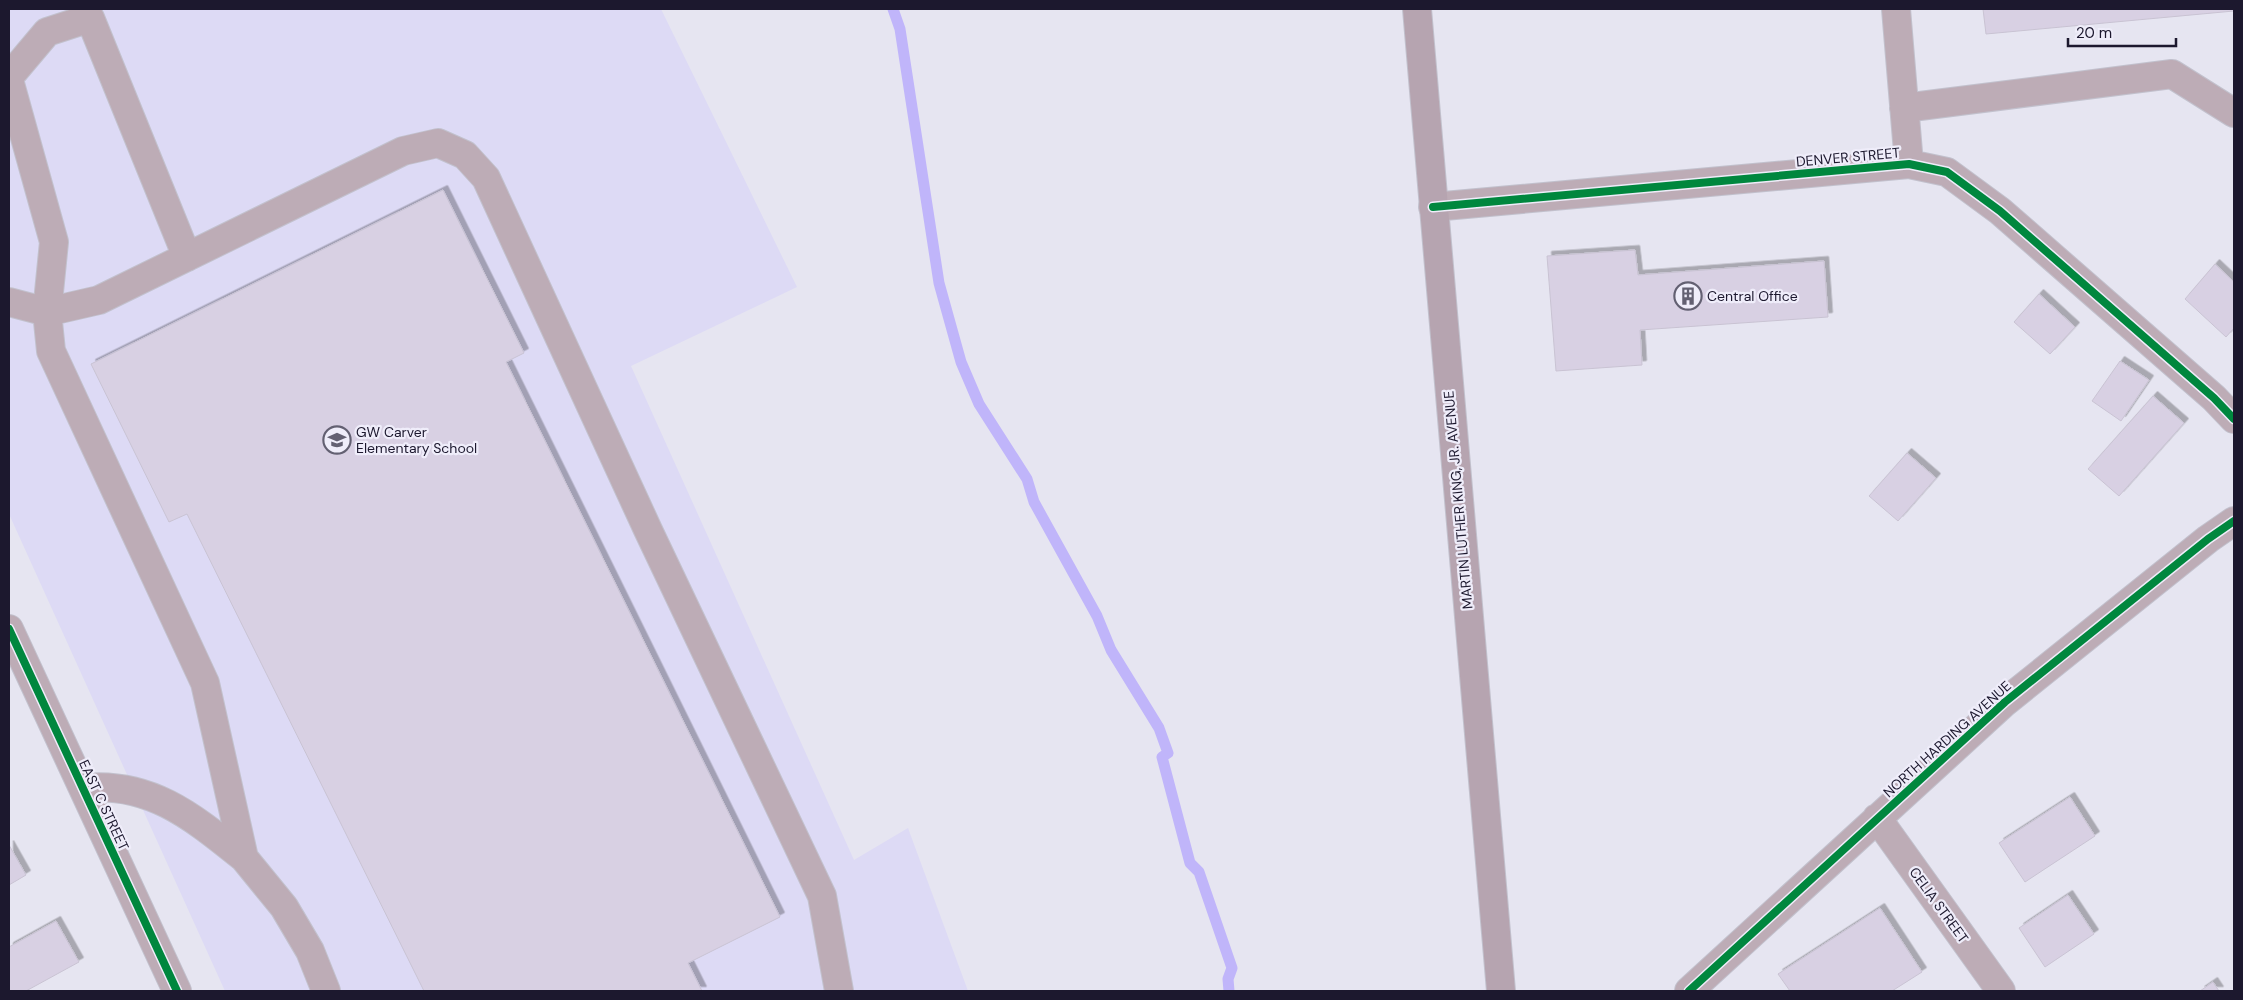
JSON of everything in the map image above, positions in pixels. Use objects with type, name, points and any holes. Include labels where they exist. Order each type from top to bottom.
[{"type":"main road","name":"MARTIN LUTHER KING, JR. AVENUE","points":[[1416,9],[1502,991]]},
{"type":"street","points":[[1896,9],[1909,164]]},
{"type":"street","points":[[187,257],[90,18],[47,32],[9,78],[54,242],[47,312],[51,351],[205,684],[244,858]]},
{"type":"street","points":[[1904,108],[2172,74],[2234,114]]},
{"type":"street","points":[[9,302],[47,312],[99,300],[403,151],[438,143],[465,155],[486,178],[648,530],[822,896],[839,991]]},
{"type":"street","name":"DENVER STREET","points":[[1433,208],[1909,164],[1947,172],[2000,211],[2207,392],[2234,419]]},
{"type":"street","name":"NORTH HARDING AVENUE","points":[[1689,991],[2004,702],[2208,539],[2234,521]]},
{"type":"street","name":"EAST C STREET","points":[[9,629],[177,991]]},
{"type":"street","points":[[82,788],[106,786],[149,795],[194,820],[244,858],[284,907],[310,951],[326,991]]},
{"type":"street","name":"CELIA STREET","points":[[1877,818],[2001,991]]},
{"type":"shaded area","name":"GW Carver Elementary School","points":[[9,9],[661,9],[797,287],[631,366],[854,860],[908,828],[968,991],[225,991],[9,514]]},
{"type":"building","points":[[1983,9],[2234,9],[2234,11],[1986,34]]},
{"type":"building","points":[[443,190],[524,353],[506,362],[780,917],[688,963],[702,991],[424,991],[187,514],[169,522],[91,364]]},
{"type":"building","name":"Central Office","points":[[1635,250],[1638,275],[1824,261],[1828,317],[1640,330],[1642,365],[1556,371],[1547,256]]},
{"type":"building","points":[[2215,264],[2234,282],[2234,328],[2226,337],[2185,299]]},
{"type":"building","points":[[2039,294],[2075,327],[2050,354],[2014,322]]},
{"type":"building","points":[[2120,361],[2149,380],[2121,421],[2092,401]]},
{"type":"building","points":[[2153,396],[2184,423],[2119,496],[2088,469]]},
{"type":"building","points":[[1907,453],[1936,478],[1898,521],[1869,496]]},
{"type":"building","points":[[2070,797],[2095,836],[2025,882],[1999,843]]},
{"type":"building","points":[[9,845],[26,875],[9,885]]},
{"type":"building","points":[[2068,895],[2094,934],[2045,967],[2019,928]]},
{"type":"building","points":[[1880,908],[1922,972],[1892,991],[1790,991],[1778,974]]},
{"type":"building","points":[[56,921],[79,962],[26,991],[9,991],[9,947]]},
{"type":"building","points":[[2213,982],[2219,991],[2200,991]]},
{"type":"waterway","points":[[893,9],[900,29],[939,283],[961,362],[979,404],[1027,479],[1034,502],[1097,616],[1111,650],[1159,728],[1168,753],[1162,757],[1190,863],[1199,872],[1232,968],[1228,979],[1229,991]]},
{"type":"cycle path","points":[[1433,207],[1909,164],[1947,172],[2000,211],[2214,398],[2234,419]]},
{"type":"cycle path","points":[[1689,991],[2005,702],[2208,539],[2234,521]]},
{"type":"cycle path","points":[[9,629],[177,991]]},
{"type":"place","name":"Central Office","points":[[1688,296]]},
{"type":"place","name":"GW Carver Elementary School","points":[[337,440]]}]
